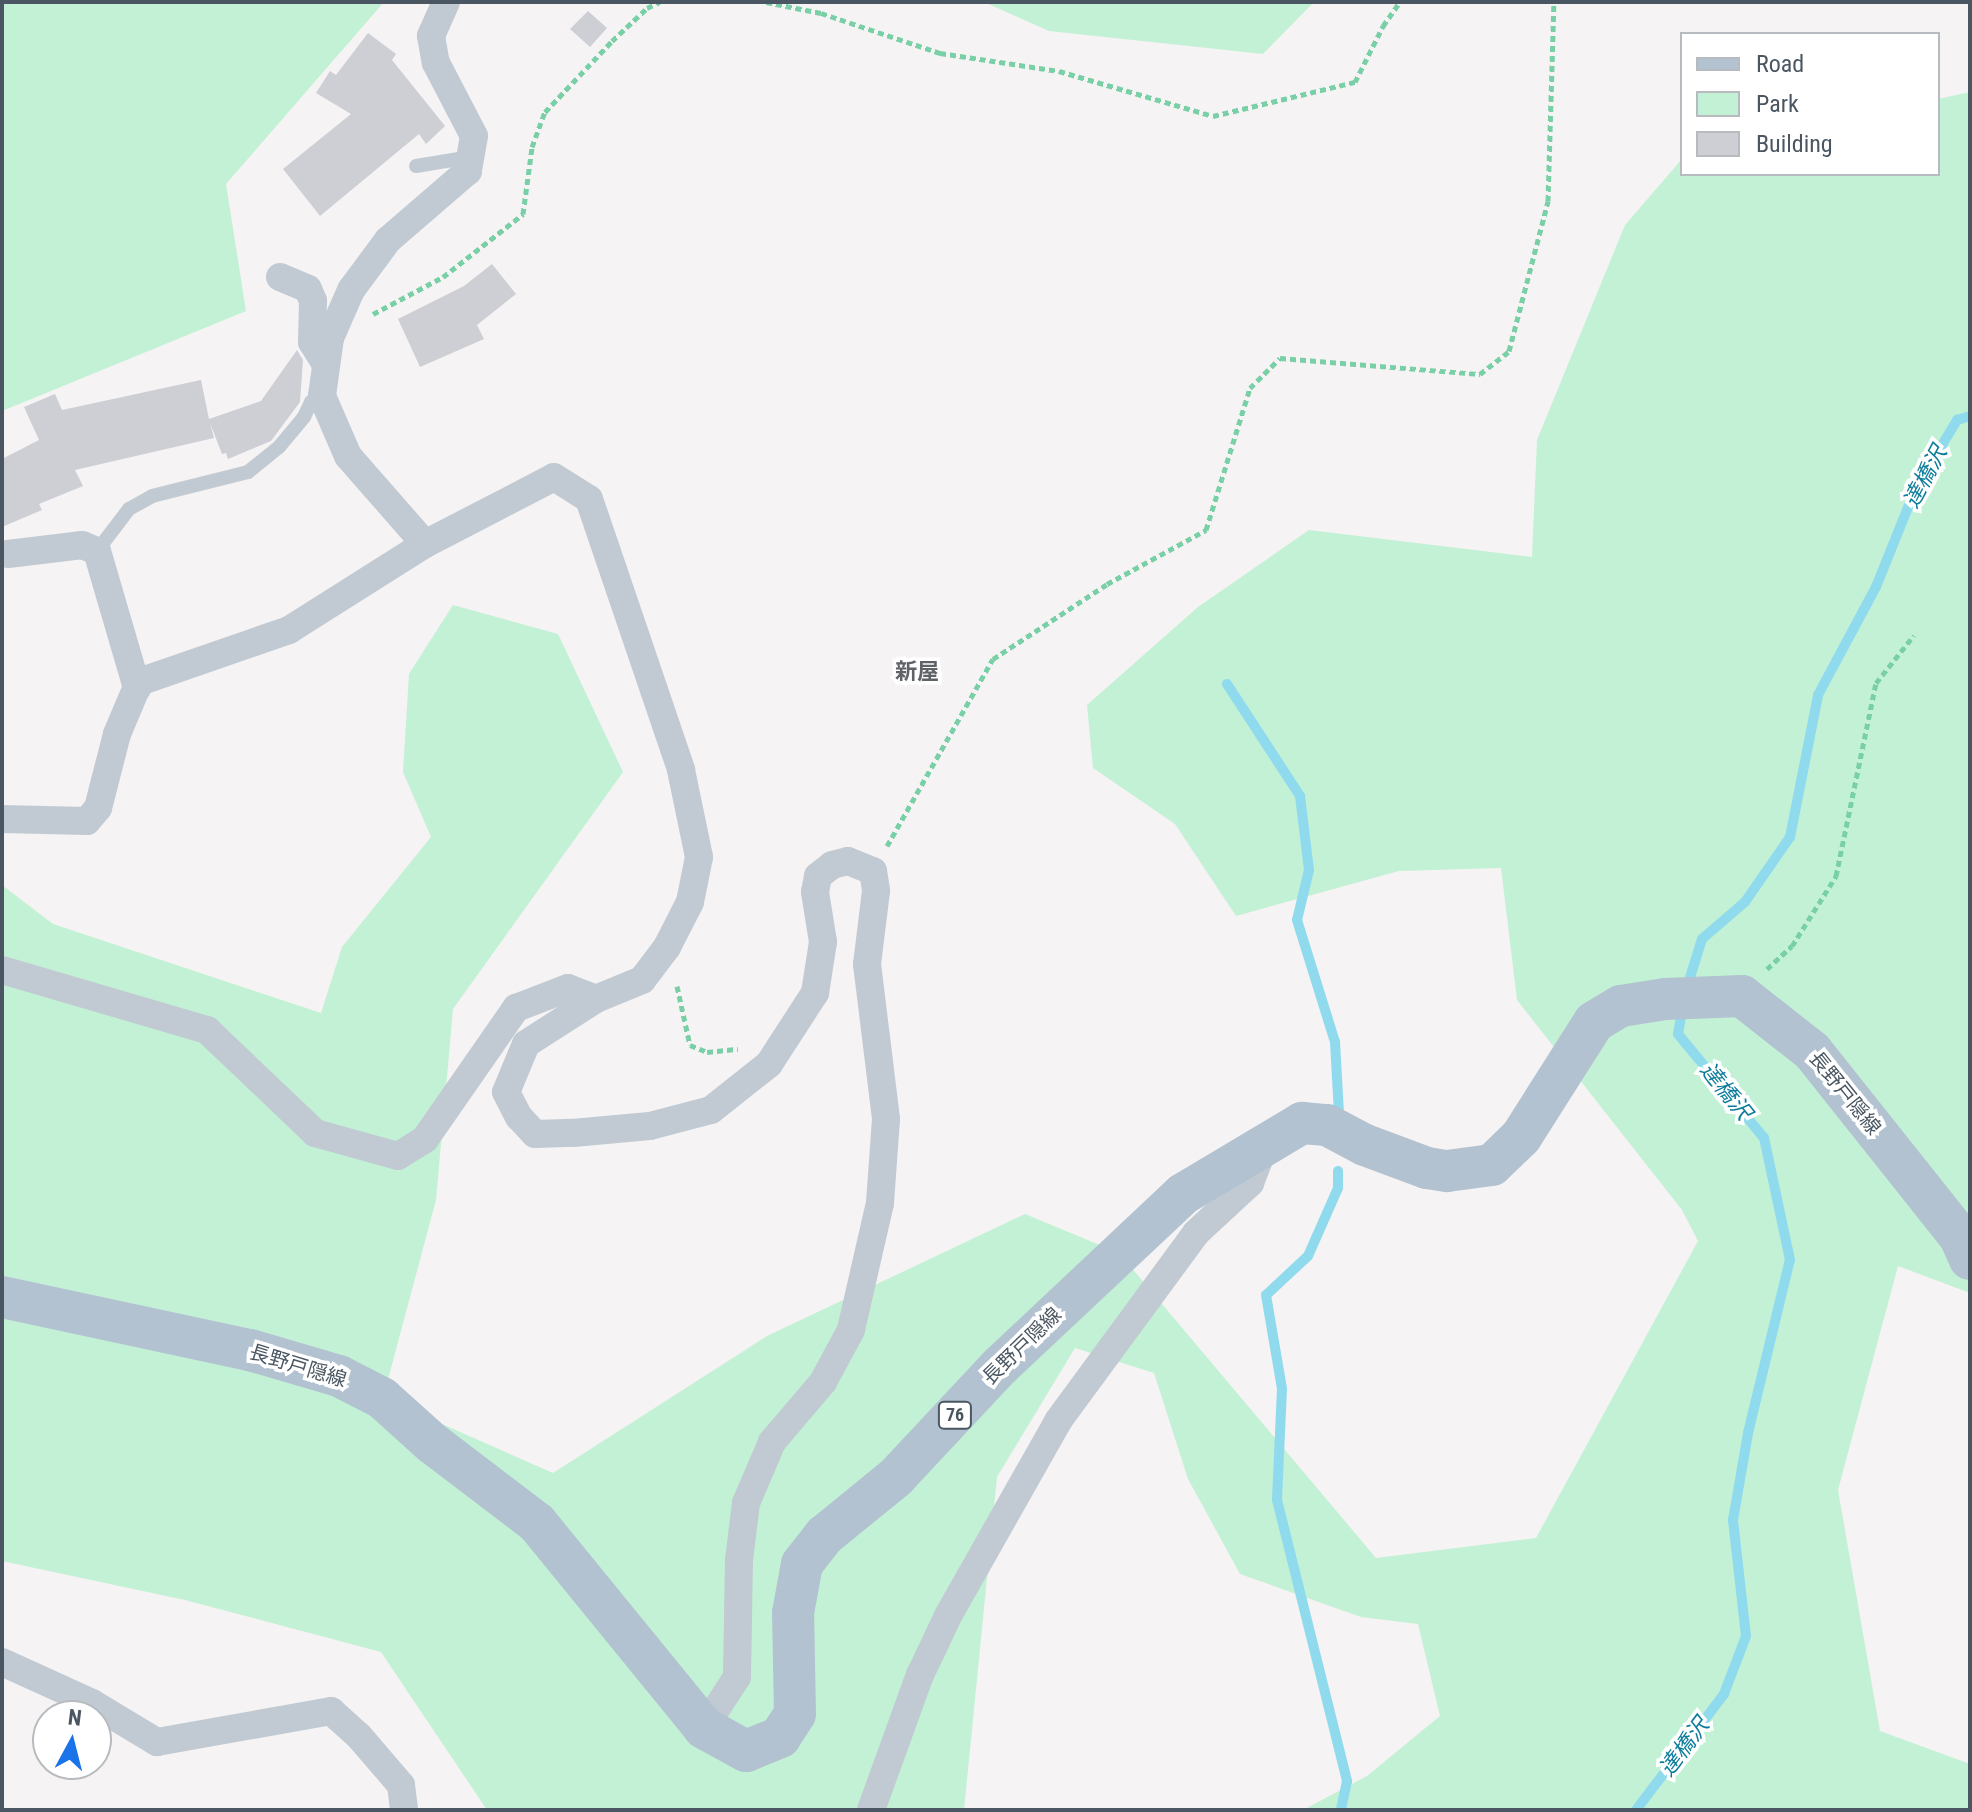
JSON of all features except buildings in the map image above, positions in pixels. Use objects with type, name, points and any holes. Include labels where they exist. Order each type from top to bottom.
[{"type":"main road","name":"長野戸隠線","points":[[2,1297],[250,1350],[339,1376],[382,1398],[432,1443],[537,1523],[704,1728],[746,1751],[780,1737],[795,1714],[793,1613],[802,1564],[825,1535],[896,1477],[1000,1366],[1183,1194],[1302,1123],[1327,1125],[1365,1145],[1427,1168],[1447,1171],[1492,1165],[1521,1137],[1594,1022],[1621,1006],[1665,999],[1742,996],[1812,1051],[1960,1237],[1970,1259]]},
{"type":"street","points":[[425,544],[348,456],[322,396],[327,350],[351,290],[388,240],[468,171],[474,136],[436,63],[431,36],[446,2]]},
{"type":"street","points":[[280,277],[308,289],[313,301],[312,342],[327,350]]},
{"type":"street","points":[[2,819],[87,821],[98,808],[117,734],[139,682],[289,630],[425,544],[554,477],[589,499],[677,758],[699,857],[690,902],[667,947],[642,980],[596,999],[526,1044],[506,1092],[519,1117],[535,1134],[650,1126],[711,1110],[774,1057],[815,993],[823,942],[815,892],[818,876],[832,865],[848,861],[873,871],[876,891],[867,964],[886,1119],[880,1203],[851,1330],[823,1382],[772,1442],[746,1503],[739,1560],[737,1677],[704,1728]]},
{"type":"street","points":[[8,554],[82,545],[97,551],[137,688]]},
{"type":"street","points":[[2,970],[207,1030],[315,1133],[398,1156],[425,1139],[516,1008],[568,988],[596,999]]},
{"type":"street","points":[[871,1810],[920,1675],[949,1614],[1058,1421],[1196,1233],[1250,1183],[1263,1149]]},
{"type":"street","points":[[2,1662],[92,1703],[157,1742],[331,1711],[358,1735],[401,1785],[404,1810]]},
{"type":"lane","points":[[416,166],[471,157]]},
{"type":"lane","points":[[97,551],[129,509],[152,496],[248,472],[279,447],[304,417],[311,402],[322,396]]},
{"type":"path","points":[[327,350],[443,277],[523,214],[532,147],[545,112],[612,41],[647,8],[660,2]]},
{"type":"path","points":[[766,2],[821,13],[940,53],[1059,71],[1213,116],[1355,82],[1383,26],[1400,2]]},
{"type":"path","points":[[873,871],[993,659],[1107,584],[1206,530],[1250,388],[1280,358],[1480,374],[1509,351],[1548,201],[1554,2]]},
{"type":"path","points":[[1742,996],[1792,946],[1836,876],[1876,683],[1914,635]]},
{"type":"path","points":[[667,947],[690,1045],[707,1052],[749,1047],[774,1057]]},
{"type":"green space","points":[[2,2],[384,2],[226,184],[246,311],[2,411]]},
{"type":"green space","points":[[984,2],[1314,2],[1263,54],[1049,31]]},
{"type":"green space","points":[[1970,92],[1970,1293],[1898,1266],[1838,1490],[1880,1731],[1970,1764],[1970,1810],[1303,1810],[1367,1776],[1440,1716],[1418,1624],[1361,1617],[1240,1574],[1188,1479],[1154,1373],[1075,1348],[997,1477],[964,1810],[487,1810],[381,1652],[185,1600],[2,1561],[2,885],[53,924],[321,1013],[342,947],[431,837],[403,772],[409,674],[453,605],[558,634],[623,772],[453,1009],[436,1200],[383,1398],[553,1473],[767,1336],[1025,1214],[1119,1253],[1376,1558],[1536,1538],[1698,1241],[1682,1210],[1517,1000],[1501,868],[1399,871],[1236,916],[1175,824],[1093,768],[1087,705],[1198,607],[1309,530],[1532,557],[1537,440],[1625,225],[1680,161],[1680,176],[1940,176],[1940,99]]},
{"type":"waterway","name":"達橋沢","points":[[1687,987],[1702,939],[1745,902],[1790,837],[1818,695],[1876,587],[1915,490],[1957,420],[1970,416]]},
{"type":"waterway","points":[[1227,684],[1300,796],[1309,870],[1297,920],[1335,1042],[1339,1113]]},
{"type":"waterway","name":"達橋沢","points":[[1636,1810],[1724,1694],[1746,1636],[1733,1520],[1748,1433],[1790,1260],[1764,1138],[1678,1034],[1683,1007]]},
{"type":"waterway","points":[[1338,1171],[1338,1188],[1308,1256],[1266,1295],[1282,1389],[1277,1500],[1347,1781],[1341,1810]]},
{"type":"district","name":"新屋","points":[[917,672]]}]
